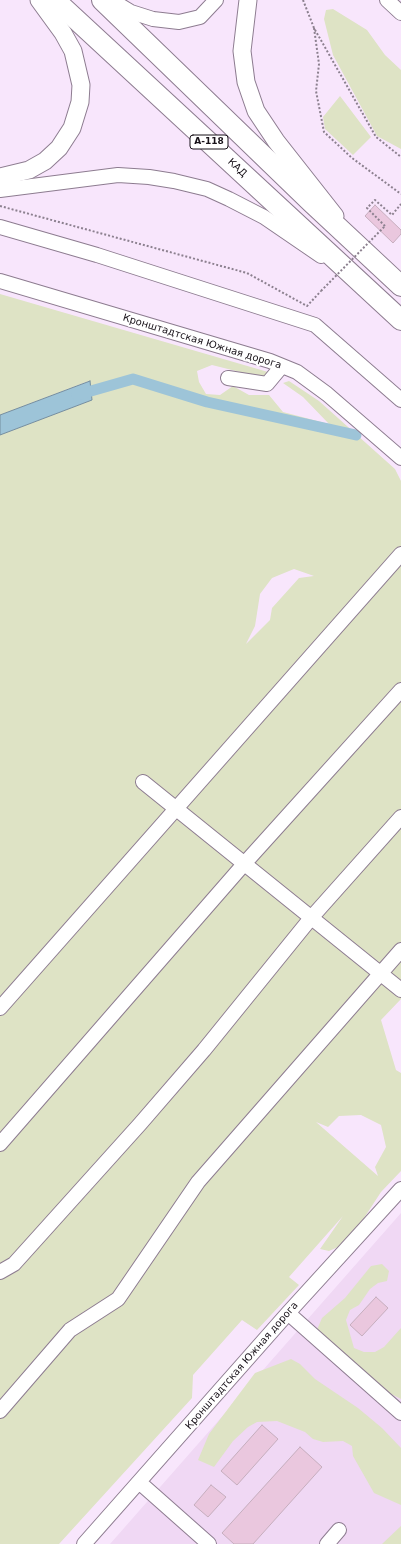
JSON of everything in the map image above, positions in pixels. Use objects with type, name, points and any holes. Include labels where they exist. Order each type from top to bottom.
[{"type":"highway","name":"КАД","points":[[55,0],[401,320]]},
{"type":"highway","name":"А-118","points":[[102,0],[311,202],[401,286]]},
{"type":"main road","points":[[0,177],[29,170],[45,160],[58,148],[72,128],[80,102],[81,85],[73,51],[63,33],[39,0]]},
{"type":"main road","points":[[248,0],[242,51],[246,82],[256,111],[276,141],[356,243]]},
{"type":"street","points":[[111,0],[131,12],[152,19],[179,22],[200,17],[216,0]]},
{"type":"street","points":[[387,0],[401,13]]},
{"type":"street","points":[[0,190],[118,175],[149,177],[192,185],[217,193],[264,217],[364,285]]},
{"type":"street","points":[[0,227],[97,255],[311,323],[325,333],[401,400]]},
{"type":"street","name":"Кронштадтская Южная дорога","points":[[0,281],[282,366],[297,372],[327,394],[401,458]]},
{"type":"street","points":[[228,378],[267,384],[282,366]]},
{"type":"street","points":[[0,1008],[401,554]]},
{"type":"street","points":[[0,1144],[244,864],[401,690]]},
{"type":"street","points":[[143,782],[401,990]]},
{"type":"street","points":[[0,1272],[14,1264],[140,1124],[204,1050],[311,918],[401,817]]},
{"type":"street","points":[[0,1411],[70,1330],[118,1299],[198,1182],[401,950]]},
{"type":"street","name":"Кронштадтская Южная дорога","points":[[84,1544],[288,1312],[401,1189]]},
{"type":"street","points":[[288,1312],[401,1413]]},
{"type":"street","points":[[139,1482],[209,1544]]},
{"type":"street","points":[[327,1544],[339,1530]]},
{"type":"path","points":[[303,0],[314,28],[376,137],[401,157]]},
{"type":"path","points":[[314,28],[319,64],[316,91],[324,132],[352,158],[401,194]]},
{"type":"path","points":[[0,206],[247,273],[307,306],[385,226],[367,208],[375,200],[392,215],[401,204]]},
{"type":"shaded area","points":[[401,1213],[401,1544],[110,1544]]},
{"type":"green space","points":[[333,9],[367,30],[385,55],[401,70],[401,149],[377,136],[333,55],[324,19],[326,10]]},
{"type":"green space","points":[[340,96],[371,137],[353,155],[325,129],[323,117]]},
{"type":"green space","points":[[0,294],[268,372],[264,378],[212,365],[197,371],[199,382],[206,394],[220,395],[233,386],[249,395],[269,395],[283,412],[329,424],[303,397],[283,383],[289,381],[319,401],[395,469],[401,481],[401,999],[381,1020],[396,1070],[401,1073],[401,1171],[381,1192],[353,1235],[338,1247],[329,1251],[320,1249],[343,1216],[289,1277],[299,1285],[257,1330],[242,1320],[193,1375],[192,1398],[59,1544],[0,1544],[0,435],[92,400],[89,381],[0,415]],"holes":[[[294,569],[314,576],[299,578],[272,608],[270,620],[246,644],[255,626],[260,594],[272,578]],[[361,1115],[381,1125],[386,1147],[375,1167],[378,1176],[316,1122],[328,1127],[339,1116]]]},
{"type":"green space","points":[[382,1264],[389,1271],[387,1281],[378,1283],[370,1289],[359,1305],[350,1310],[346,1320],[354,1348],[364,1352],[375,1352],[384,1347],[401,1328],[401,1399],[389,1393],[316,1332],[322,1318],[345,1298],[371,1266]]},
{"type":"green space","points":[[291,1359],[300,1364],[315,1379],[358,1408],[382,1428],[401,1448],[401,1505],[374,1493],[353,1456],[352,1446],[343,1441],[323,1442],[313,1439],[305,1432],[277,1421],[257,1422],[248,1427],[233,1441],[214,1467],[198,1460],[209,1434],[255,1373]]},
{"type":"green space","points":[[401,1526],[401,1544],[382,1544]]},
{"type":"water","points":[[90,381],[92,400],[0,435],[0,415]]},
{"type":"building","points":[[375,205],[401,230],[401,234],[393,243],[365,216]]},
{"type":"building","points":[[376,1297],[388,1308],[362,1336],[350,1325]]},
{"type":"building","points":[[262,1425],[278,1439],[237,1485],[221,1471]]},
{"type":"building","points":[[300,1447],[322,1467],[253,1544],[234,1544],[222,1533]]},
{"type":"building","points":[[211,1485],[226,1497],[208,1517],[194,1505]]},
{"type":"waterway","points":[[77,395],[133,379],[207,402],[356,435]]}]
